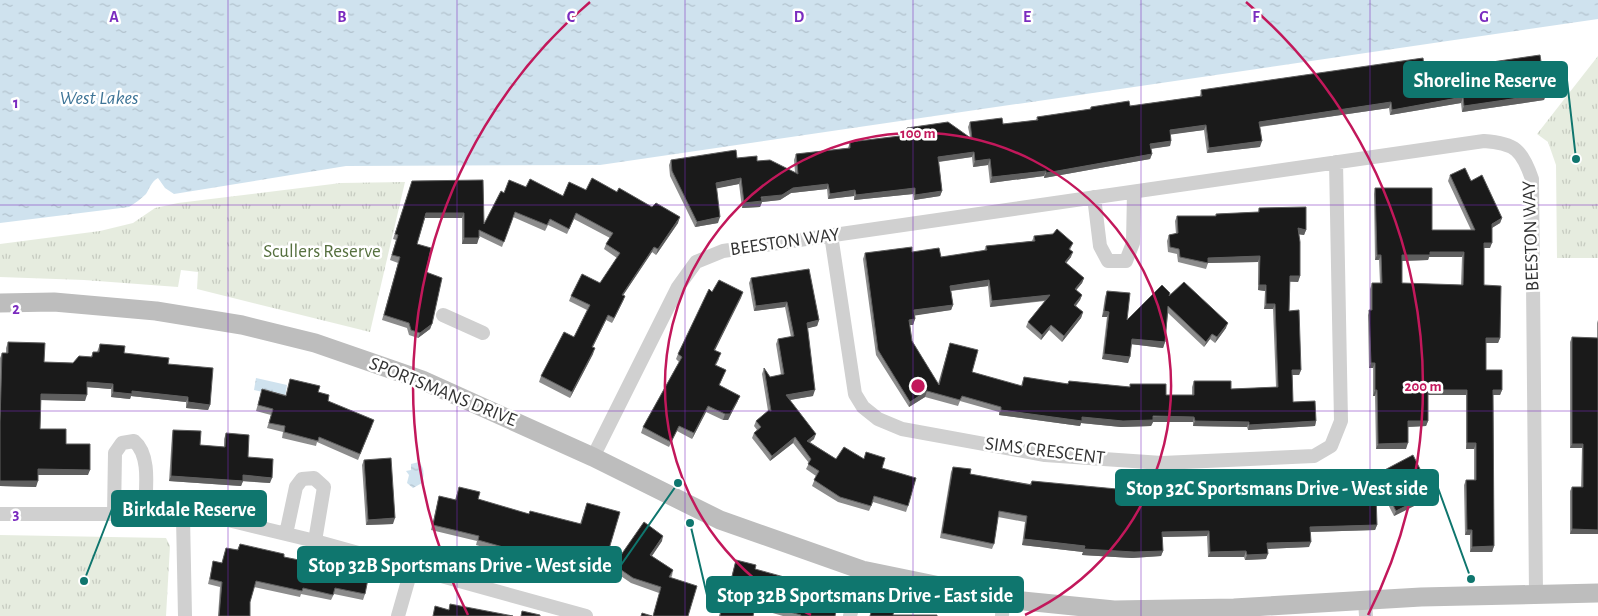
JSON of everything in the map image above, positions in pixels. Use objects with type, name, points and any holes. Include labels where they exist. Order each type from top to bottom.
[{"type":"street","name":"BEESTON WAY","points":[[594,457],[678,287],[696,262],[723,251],[1484,141],[1512,146],[1525,158],[1532,179],[1536,594]]},
{"type":"street","name":"SIMS CRESCENT","points":[[830,235],[856,394],[862,407],[878,419],[902,429],[1045,455],[1162,463],[1314,456],[1331,446],[1341,421],[1336,162]]},
{"type":"street","points":[[1094,197],[1100,246],[1108,261],[1126,261],[1132,243],[1134,192]]},
{"type":"street","name":"SPORTSMANS DRIVE","points":[[0,303],[54,302],[156,311],[242,325],[316,344],[422,380],[594,457],[720,520],[862,570],[1002,607],[1114,610],[1365,608],[1536,594],[1598,593]]},
{"type":"street","points":[[443,315],[483,333]]},
{"type":"street","points":[[114,515],[115,453],[122,443],[134,441],[142,447],[144,458],[145,514]]},
{"type":"street","points":[[286,534],[296,487],[302,479],[314,478],[324,487],[315,541]]},
{"type":"street","points":[[0,514],[145,514],[220,518],[315,541],[586,616]]},
{"type":"street","points":[[183,517],[185,616]]},
{"type":"street","points":[[398,616],[412,567]]},
{"type":"street","points":[[850,616],[862,570]]},
{"type":"green space","points":[[1598,56],[1598,258],[1557,258],[1556,165],[1548,142],[1537,134]]},
{"type":"green space","name":"Scullers Reserve","points":[[405,182],[370,332],[197,289],[198,272],[181,270],[178,287],[84,280],[0,277],[0,244],[100,231],[133,223],[155,208],[178,203],[341,183]]},
{"type":"green space","points":[[0,535],[166,538],[170,546],[166,616],[0,616]]},
{"type":"water","name":"West Lakes","points":[[0,0],[1598,0],[1598,19],[600,165],[346,166],[174,194],[165,188],[158,178],[152,183],[146,194],[129,207],[0,223]]},
{"type":"water","points":[[256,378],[287,385],[285,397],[254,390]]},
{"type":"water","points":[[419,462],[423,470],[423,480],[422,483],[413,488],[407,483],[409,475],[406,471],[411,470],[411,464]]},
{"type":"building","points":[[1540,55],[1546,94],[1464,106],[1463,97],[1392,110],[1391,102],[1259,122],[1262,141],[1209,148],[1206,125],[1170,130],[1171,141],[1150,144],[1152,154],[1046,173],[1046,171],[992,177],[990,159],[975,161],[974,152],[938,157],[942,191],[915,195],[915,188],[856,195],[855,190],[830,194],[828,184],[793,188],[782,195],[761,197],[762,201],[744,203],[741,178],[716,183],[720,217],[697,222],[672,171],[671,160],[736,150],[737,158],[757,156],[757,161],[770,160],[798,174],[796,154],[850,148],[850,142],[908,135],[907,128],[948,122],[972,139],[970,122],[1002,118],[1003,124],[1038,120],[1037,117],[1091,109],[1091,107],[1129,101],[1130,106],[1202,96],[1201,90],[1423,58],[1426,82],[1453,79],[1451,68]]},
{"type":"building","points":[[1465,168],[1471,181],[1482,175],[1502,218],[1492,224],[1492,243],[1484,243],[1484,285],[1501,286],[1500,338],[1486,338],[1486,370],[1502,370],[1502,390],[1493,390],[1494,546],[1472,547],[1472,530],[1467,530],[1466,480],[1476,480],[1476,443],[1467,443],[1467,390],[1428,390],[1428,421],[1408,421],[1408,443],[1378,444],[1377,390],[1375,390],[1375,363],[1371,363],[1369,310],[1372,310],[1372,283],[1382,283],[1381,255],[1377,255],[1375,188],[1432,188],[1432,230],[1475,230],[1450,175]],"holes":[[[1430,252],[1464,252],[1463,285],[1402,283],[1402,255],[1430,255]]]},
{"type":"building","points":[[592,178],[617,192],[619,188],[652,207],[656,203],[680,217],[658,249],[654,247],[622,295],[625,296],[614,318],[608,315],[592,347],[595,348],[572,392],[541,376],[564,332],[574,337],[590,305],[571,296],[582,274],[600,283],[620,253],[606,244],[613,233],[576,213],[569,229],[550,219],[547,225],[515,212],[504,242],[479,230],[479,238],[464,238],[464,213],[426,213],[417,244],[431,248],[426,272],[442,278],[432,324],[420,333],[411,330],[409,323],[384,315],[400,257],[392,255],[398,235],[395,234],[412,181],[483,180],[484,224],[501,191],[504,193],[509,180],[526,187],[530,179],[563,196],[569,182],[586,190]]},
{"type":"building","points":[[1306,207],[1306,230],[1298,228],[1300,276],[1290,276],[1289,311],[1299,310],[1301,370],[1292,370],[1293,402],[1315,401],[1316,421],[1249,425],[1249,422],[1195,421],[1194,417],[1153,416],[1153,420],[1123,421],[1082,417],[1082,421],[1001,410],[1001,407],[962,396],[960,400],[927,391],[910,402],[878,350],[865,253],[912,247],[912,252],[939,248],[941,257],[987,250],[986,246],[1035,241],[1034,236],[1053,234],[1057,229],[1073,243],[1069,249],[1073,252],[1065,262],[1084,278],[1075,289],[1082,295],[1074,305],[1083,312],[1064,336],[1051,325],[1042,335],[1028,322],[1050,295],[992,301],[989,280],[950,286],[953,305],[914,310],[915,319],[909,320],[912,341],[939,385],[950,343],[978,350],[972,372],[1022,386],[1024,377],[1068,384],[1069,381],[1130,387],[1130,384],[1166,384],[1166,395],[1194,395],[1194,381],[1231,381],[1231,389],[1278,387],[1275,304],[1266,304],[1266,285],[1259,285],[1260,256],[1208,258],[1208,263],[1180,257],[1179,249],[1170,247],[1169,235],[1178,233],[1177,216],[1216,216],[1216,214],[1259,212],[1259,208]]},
{"type":"building","points":[[809,269],[819,320],[807,323],[815,390],[786,395],[816,434],[807,441],[836,459],[844,447],[864,459],[866,452],[885,458],[882,468],[916,478],[908,506],[874,496],[871,506],[840,497],[814,480],[819,471],[808,464],[811,459],[795,437],[772,456],[754,433],[761,427],[756,421],[769,410],[771,411],[764,368],[770,377],[784,374],[778,339],[794,336],[787,302],[756,306],[751,278]]},
{"type":"building","points":[[719,280],[743,292],[714,350],[721,353],[715,365],[726,370],[719,385],[740,396],[730,414],[725,414],[708,406],[694,433],[679,426],[671,442],[643,427],[682,357],[678,354],[709,289],[712,292]]},
{"type":"building","points":[[1184,282],[1228,323],[1217,337],[1212,334],[1206,342],[1168,306],[1165,342],[1132,339],[1130,357],[1104,354],[1109,312],[1104,311],[1107,291],[1130,293],[1127,320],[1162,285],[1170,293],[1169,296]]},
{"type":"building","points":[[1572,337],[1598,338],[1598,530],[1572,529],[1572,487],[1583,487],[1583,444],[1572,444]]},
{"type":"building","points":[[8,342],[45,343],[44,362],[73,363],[79,356],[92,357],[93,352],[99,352],[100,344],[125,346],[124,353],[169,358],[168,364],[213,368],[210,405],[188,402],[188,397],[132,391],[132,394],[113,392],[113,384],[87,382],[87,395],[41,394],[40,429],[66,429],[66,444],[90,444],[90,470],[38,469],[38,481],[0,481],[2,353],[8,353]]},
{"type":"building","points":[[290,379],[320,386],[318,392],[329,395],[328,401],[374,420],[360,454],[319,437],[318,441],[284,432],[285,426],[269,423],[273,409],[258,405],[262,389],[286,396]]},
{"type":"building","points":[[173,430],[201,431],[200,445],[225,447],[226,433],[249,435],[248,457],[273,459],[272,478],[243,475],[243,481],[171,476]]},
{"type":"building","points":[[1413,455],[1432,493],[1396,511],[1377,474]]},
{"type":"building","points":[[391,458],[395,518],[368,520],[364,460]]},
{"type":"building","points":[[953,467],[971,469],[970,474],[1031,485],[1032,481],[1138,491],[1138,494],[1217,493],[1217,484],[1230,483],[1231,486],[1253,484],[1253,489],[1267,488],[1268,492],[1309,491],[1309,496],[1376,494],[1377,525],[1310,527],[1311,542],[1267,543],[1268,554],[1247,555],[1246,551],[1210,552],[1209,531],[1162,532],[1163,551],[1134,552],[1084,549],[1085,546],[1024,539],[1027,516],[999,511],[994,544],[942,533]]},
{"type":"building","points":[[459,487],[480,492],[478,499],[529,514],[530,511],[581,524],[587,503],[620,512],[606,559],[602,557],[594,566],[565,558],[564,564],[478,540],[479,536],[433,525],[439,496],[456,500]]},
{"type":"building","points":[[644,522],[663,536],[650,555],[673,570],[669,577],[697,586],[688,616],[653,616],[661,587],[633,578],[614,565]]},
{"type":"building","points":[[240,544],[284,554],[284,557],[369,574],[365,594],[335,588],[333,595],[303,588],[302,591],[256,581],[250,602],[250,616],[219,616],[222,582],[210,579],[213,561],[222,563],[226,548],[238,550]]},
{"type":"building","points":[[736,560],[756,565],[755,569],[835,591],[833,600],[838,602],[835,616],[801,616],[756,603],[753,616],[720,616],[722,607],[717,606],[721,591],[728,593]]},
{"type":"building","points":[[877,602],[895,607],[893,615],[937,616],[870,616],[872,609],[875,610]]},
{"type":"building","points":[[450,604],[513,616],[433,616],[435,606],[449,610]]},
{"type":"building","points":[[522,611],[540,615],[540,616],[521,616]]},
{"type":"building","points":[[642,613],[652,616],[641,616]]},
{"type":"place","name":"Shoreline Reserve","points":[[1576,159]]},
{"type":"place","name":"Stop 32B Sportsmans Drive - West side","points":[[678,483]]},
{"type":"place","name":"Stop 32B Sportsmans Drive - East side","points":[[690,523]]},
{"type":"place","name":"Stop 32C Sportsmans Drive - West side","points":[[1471,579]]},
{"type":"place","name":"Birkdale Reserve","points":[[84,581]]}]
